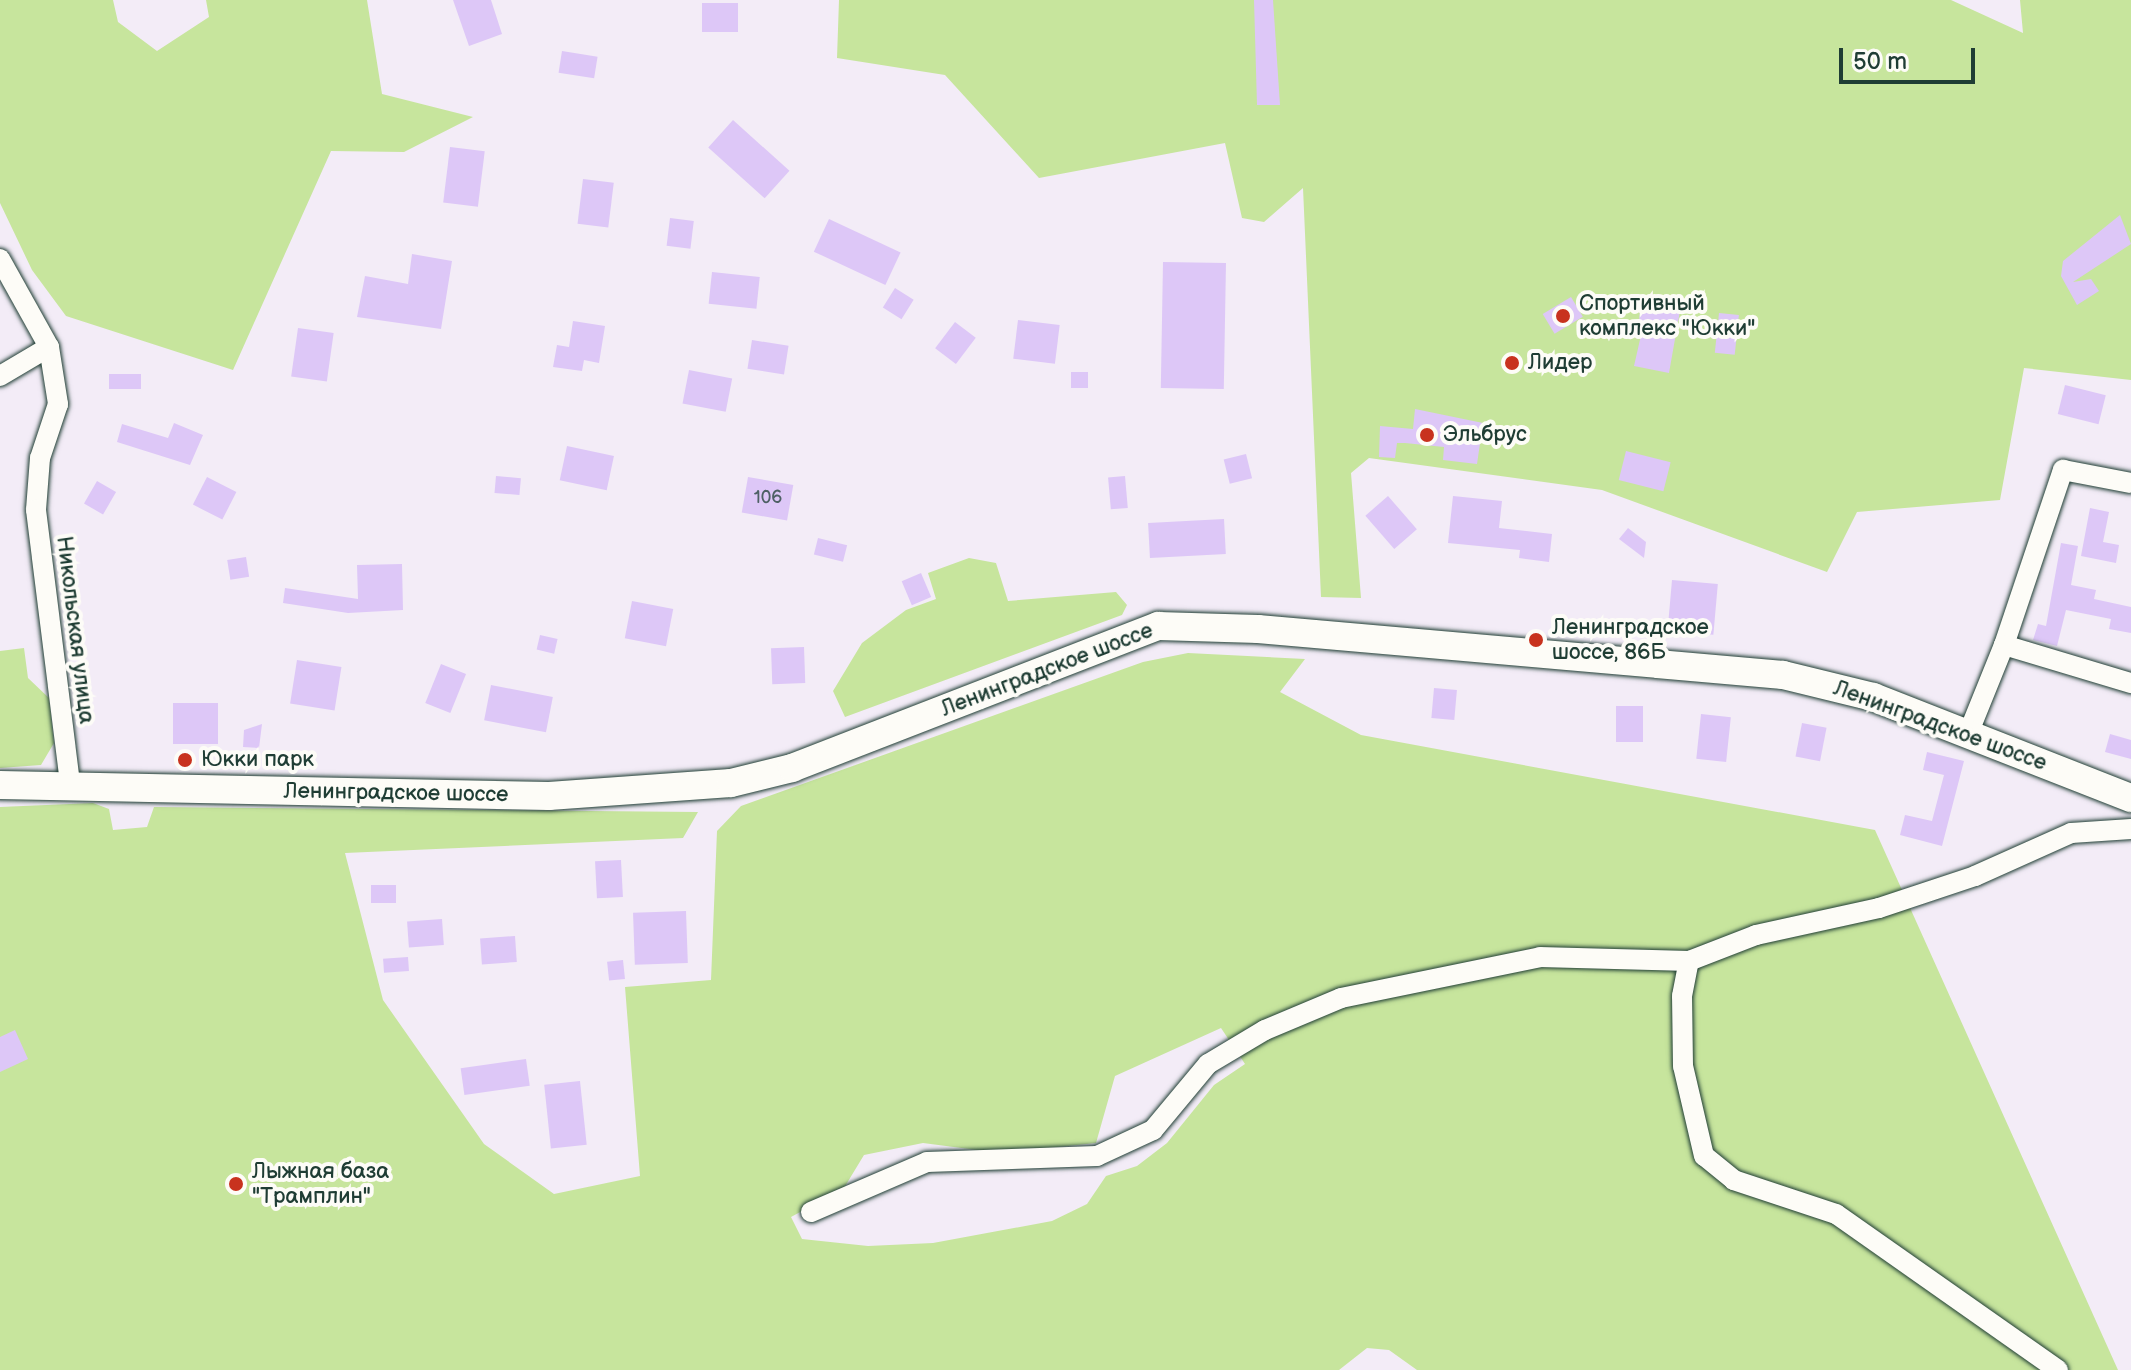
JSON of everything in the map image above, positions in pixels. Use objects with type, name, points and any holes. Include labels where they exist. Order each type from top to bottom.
[{"type":"main road","name":"Ленинградское шоссе","points":[[0,785],[70,783],[549,796],[731,783],[792,768],[1158,626],[1783,675],[1873,697],[2131,798]]},
{"type":"street","name":"Никольская улица","points":[[0,259],[49,347],[58,404],[40,458],[36,510],[70,783]]},
{"type":"street","points":[[0,376],[49,347]]},
{"type":"street","points":[[1968,734],[2004,645],[2063,470],[2131,483]]},
{"type":"street","points":[[2004,645],[2131,683]]},
{"type":"street","points":[[811,1212],[927,1162],[1097,1156],[1153,1130],[1208,1064],[1265,1030],[1403,980],[1540,957],[1689,961],[1756,935],[1879,908],[1975,876],[2071,833],[2131,829]]},
{"type":"street","points":[[1689,961],[1682,996],[1683,1066],[1704,1156],[1734,1180],[1836,1214],[2058,1370]]},
{"type":"green space","points":[[0,0],[113,0],[118,22],[157,51],[209,17],[206,0],[367,0],[382,94],[473,117],[404,152],[331,151],[233,370],[66,316],[32,270],[0,203]]},
{"type":"green space","points":[[839,0],[1951,0],[2023,33],[2020,0],[2131,0],[2131,380],[2024,368],[2000,500],[1857,512],[1827,572],[1602,490],[1369,458],[1351,473],[1361,598],[1321,597],[1303,188],[1264,222],[1242,218],[1225,143],[1039,178],[945,75],[837,58]]},
{"type":"green space","points":[[969,558],[996,563],[1008,601],[1116,592],[1127,605],[1122,615],[845,717],[833,691],[862,643],[906,610],[936,599],[928,573]]},
{"type":"green space","points":[[24,648],[28,678],[49,698],[54,743],[41,765],[0,768],[0,651]]},
{"type":"green space","points":[[1188,653],[1305,659],[1280,692],[1361,735],[1875,830],[2118,1370],[1417,1370],[1389,1350],[1367,1348],[1339,1370],[0,1370],[0,807],[93,803],[109,809],[113,830],[147,827],[154,807],[698,812],[683,838],[345,853],[383,1000],[484,1144],[554,1194],[640,1176],[625,987],[711,980],[717,831],[741,806],[1143,662]],"holes":[[[1221,1028],[1245,1064],[1214,1085],[1167,1143],[1137,1166],[1106,1176],[1087,1204],[1052,1221],[933,1243],[868,1246],[802,1239],[791,1217],[844,1188],[864,1155],[923,1143],[1000,1153],[1096,1143],[1115,1076]]]},
{"type":"building","points":[[453,0],[491,0],[502,34],[469,46]]},
{"type":"building","points":[[1254,0],[1273,0],[1280,105],[1257,105]]},
{"type":"building","points":[[702,3],[738,3],[738,32],[702,32]]},
{"type":"building","points":[[562,51],[598,57],[594,78],[559,73]]},
{"type":"building","points":[[733,120],[789,171],[765,198],[708,147]]},
{"type":"building","points":[[450,147],[485,151],[478,207],[443,203]]},
{"type":"building","points":[[583,179],[614,183],[608,227],[578,224]]},
{"type":"building","points":[[2120,215],[2131,244],[2073,282],[2091,279],[2099,291],[2077,305],[2061,276],[2063,261]]},
{"type":"building","points":[[670,218],[694,221],[690,249],[667,246]]},
{"type":"building","points":[[829,219],[901,252],[885,285],[814,252]]},
{"type":"building","points":[[412,254],[452,261],[441,329],[357,317],[365,276],[408,284]]},
{"type":"building","points":[[1163,262],[1226,263],[1224,389],[1161,388]]},
{"type":"building","points":[[712,272],[760,277],[756,309],[709,304]]},
{"type":"building","points":[[895,288],[914,300],[901,319],[883,308]]},
{"type":"building","name":"Спортивный комплекс \"Юкки\"","points":[[1571,297],[1583,317],[1555,334],[1543,314]]},
{"type":"building","points":[[1641,301],[1681,305],[1669,373],[1634,366],[1644,322],[1639,321]]},
{"type":"building","points":[[1719,313],[1739,315],[1735,355],[1715,353]]},
{"type":"building","points":[[1018,320],[1060,325],[1055,364],[1013,359]]},
{"type":"building","points":[[573,321],[605,326],[599,363],[584,360],[582,371],[553,367],[557,345],[569,347]]},
{"type":"building","points":[[955,322],[976,338],[956,364],[935,348]]},
{"type":"building","points":[[298,328],[334,333],[327,382],[291,377]]},
{"type":"building","points":[[752,340],[789,346],[784,374],[747,369]]},
{"type":"building","points":[[689,370],[732,378],[726,412],[683,403]]},
{"type":"building","points":[[1071,372],[1088,372],[1088,388],[1071,388]]},
{"type":"building","points":[[109,374],[141,374],[141,389],[109,389]]},
{"type":"building","points":[[2065,385],[2106,395],[2098,424],[2058,414]]},
{"type":"building","points":[[1415,409],[1483,423],[1477,464],[1443,460],[1444,447],[1405,443],[1397,443],[1395,458],[1379,457],[1380,426],[1413,429]]},
{"type":"building","points":[[174,423],[203,435],[190,465],[117,442],[122,424],[168,438]]},
{"type":"building","points":[[567,446],[614,456],[607,490],[560,480]]},
{"type":"building","points":[[1626,451],[1671,462],[1663,491],[1619,480]]},
{"type":"building","points":[[1246,454],[1252,478],[1230,484],[1224,460]]},
{"type":"building","points":[[496,476],[521,478],[519,495],[495,493]]},
{"type":"building","points":[[1125,476],[1128,508],[1111,509],[1108,477]]},
{"type":"building","points":[[207,477],[236,492],[222,520],[193,505]]},
{"type":"building","points":[[748,477],[793,485],[787,520],[742,512]]},
{"type":"building","points":[[97,481],[116,492],[103,515],[84,504]]},
{"type":"building","points":[[1388,496],[1417,529],[1394,549],[1365,516]]},
{"type":"building","points":[[1453,496],[1502,501],[1499,528],[1552,534],[1549,562],[1519,558],[1520,550],[1448,543]]},
{"type":"building","points":[[2090,508],[2109,512],[2103,542],[2119,545],[2116,563],[2081,556]]},
{"type":"building","points":[[1224,519],[1226,554],[1150,558],[1148,523]]},
{"type":"building","points":[[1628,528],[1646,542],[1644,558],[1619,539]]},
{"type":"building","points":[[818,538],[847,545],[843,562],[814,554]]},
{"type":"building","points":[[2061,543],[2078,546],[2071,585],[2096,590],[2094,599],[2131,607],[2131,633],[2109,629],[2111,619],[2066,610],[2057,646],[2033,640],[2038,624],[2046,626]]},
{"type":"building","points":[[246,557],[249,577],[230,580],[227,560]]},
{"type":"building","points":[[402,564],[403,610],[348,613],[283,603],[285,588],[358,599],[357,565]]},
{"type":"building","points":[[921,573],[931,597],[912,605],[902,581]]},
{"type":"building","points":[[1672,580],[1718,584],[1713,635],[1668,631]]},
{"type":"building","points":[[632,601],[673,609],[666,646],[625,638]]},
{"type":"building","points":[[540,635],[558,639],[554,654],[537,650]]},
{"type":"building","points":[[804,647],[805,683],[772,684],[771,648]]},
{"type":"building","points":[[297,660],[341,667],[335,710],[290,703]]},
{"type":"building","points":[[441,664],[466,674],[450,713],[425,703]]},
{"type":"building","points":[[491,685],[553,697],[546,732],[484,720]]},
{"type":"building","points":[[1434,688],[1457,690],[1454,720],[1431,718]]},
{"type":"building","points":[[173,703],[218,703],[218,744],[173,744]]},
{"type":"building","points":[[1616,706],[1643,706],[1643,742],[1616,742]]},
{"type":"building","points":[[1701,714],[1731,717],[1726,762],[1696,759]]},
{"type":"building","points":[[1802,723],[1827,728],[1820,761],[1796,756]]},
{"type":"building","points":[[262,724],[259,748],[243,747],[244,730]]},
{"type":"building","points":[[2110,734],[2131,740],[2131,759],[2105,752]]},
{"type":"building","points":[[1927,752],[1964,761],[1942,846],[1900,835],[1905,815],[1932,821],[1944,775],[1923,770]]},
{"type":"building","points":[[621,860],[623,897],[597,898],[595,861]]},
{"type":"building","points":[[371,885],[396,885],[396,903],[371,903]]},
{"type":"building","points":[[686,911],[688,963],[635,965],[633,913]]},
{"type":"building","points":[[442,919],[444,945],[409,947],[407,921]]},
{"type":"building","points":[[515,936],[517,962],[482,964],[480,938]]},
{"type":"building","points":[[408,957],[409,971],[384,973],[383,959]]},
{"type":"building","points":[[623,960],[625,979],[609,981],[607,962]]},
{"type":"building","points":[[15,1030],[28,1059],[0,1072],[0,1037]]},
{"type":"building","points":[[526,1059],[530,1086],[464,1095],[461,1068]]},
{"type":"building","points":[[580,1081],[587,1145],[551,1148],[544,1085]]},
{"type":"place","name":"Спортивный комплекс \"Юкки\"","points":[[1563,316]]},
{"type":"place","name":"Лидер","points":[[1512,363]]},
{"type":"place","name":"Эльбрус","points":[[1427,435]]},
{"type":"place","name":"Ленинградское шоссе, 86Б","points":[[1536,640]]},
{"type":"place","name":"Юкки парк","points":[[185,760]]},
{"type":"place","name":"Лыжная база \"Трамплин\"","points":[[236,1184]]}]
